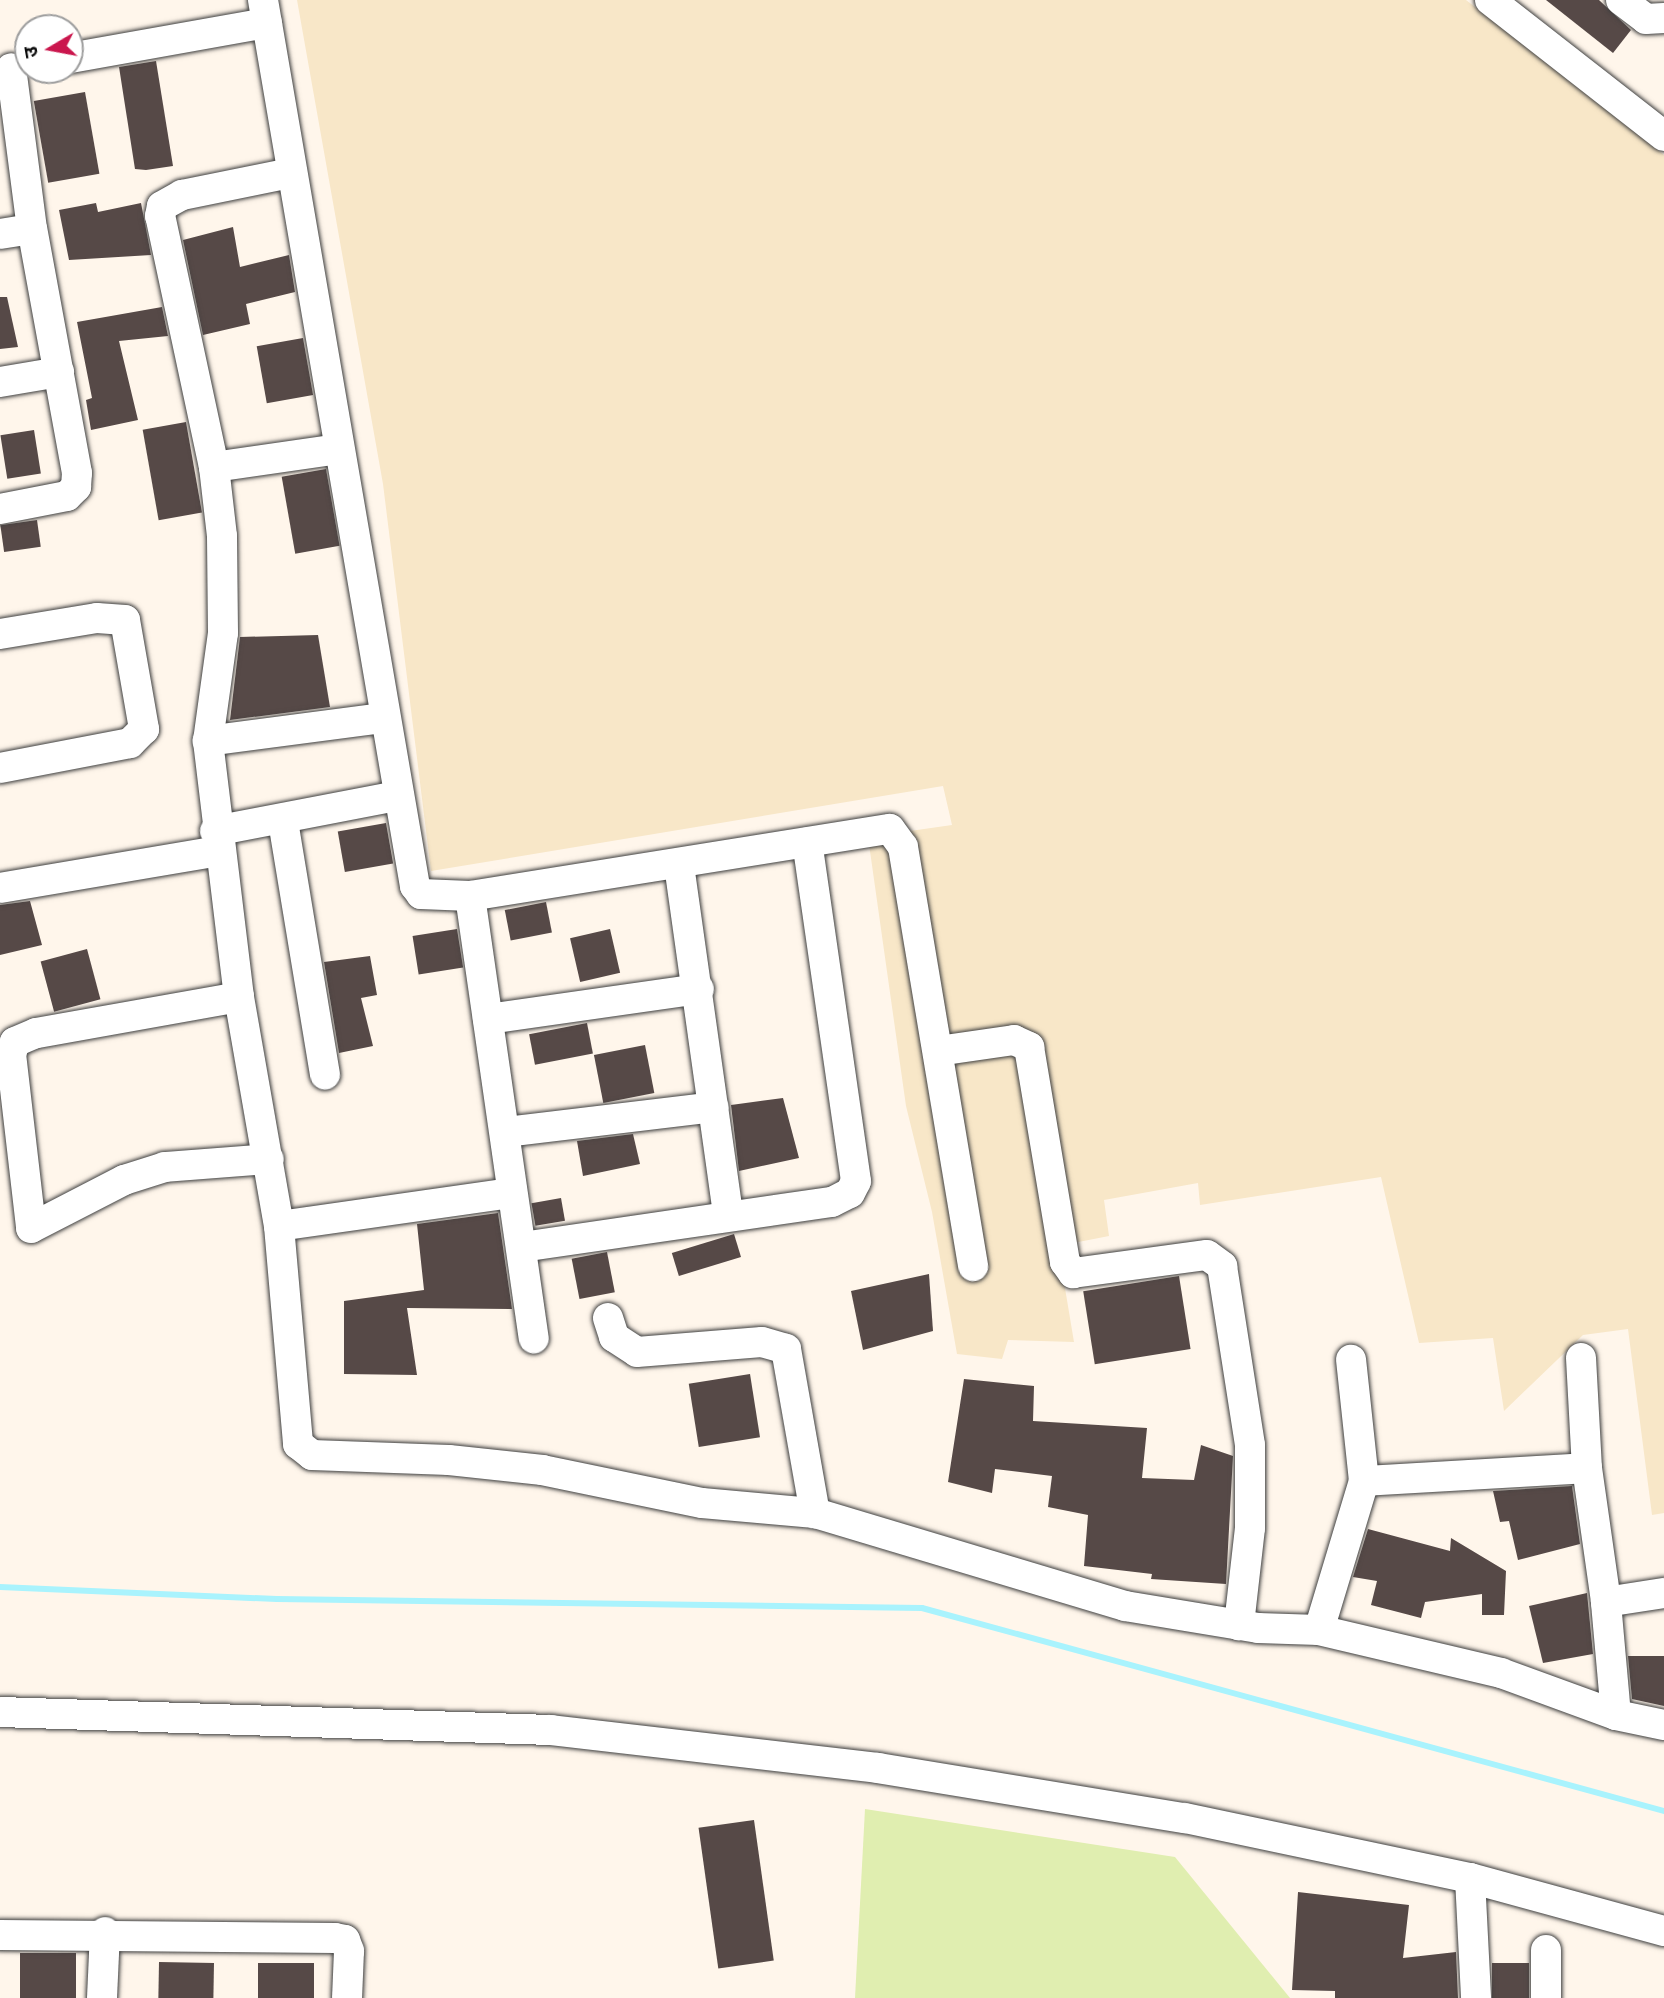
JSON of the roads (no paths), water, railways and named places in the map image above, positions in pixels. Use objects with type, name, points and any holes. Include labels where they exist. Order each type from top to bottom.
[{"type":"street","points":[[1490,0],[1664,136]]},
{"type":"street","points":[[1621,0],[1646,19],[1664,18]]},
{"type":"street","points":[[84,55],[265,12],[382,718],[415,886],[421,894],[470,896],[890,829],[899,839],[938,1051],[973,1266]]},
{"type":"street","points":[[0,509],[53,500],[76,487],[59,372],[32,229],[13,68]]},
{"type":"street","points":[[290,173],[182,195],[162,206],[161,224],[214,467],[225,585],[208,741],[217,841],[239,997],[279,1226],[298,1444],[312,1455],[449,1460],[542,1471],[702,1503],[815,1513],[1125,1606],[1239,1625],[1319,1630],[1501,1673],[1616,1715],[1664,1725]]},
{"type":"street","points":[[0,234],[32,229]]},
{"type":"street","points":[[0,382],[59,372]]},
{"type":"street","points":[[214,467],[339,449]]},
{"type":"street","points":[[0,634],[97,618],[125,620],[144,729],[130,743],[0,768]]},
{"type":"street","points":[[208,741],[382,718]]},
{"type":"street","points":[[0,888],[217,841],[283,821],[396,796]]},
{"type":"street","points":[[283,821],[325,1075]]},
{"type":"street","points":[[522,1247],[832,1202],[850,1193],[856,1181],[807,843]]},
{"type":"street","points":[[679,864],[699,989],[728,1215]]},
{"type":"street","points":[[470,896],[534,1338]]},
{"type":"street","points":[[488,1019],[699,989]]},
{"type":"street","points":[[239,997],[36,1033],[15,1042],[11,1054],[31,1228],[113,1185],[165,1167],[269,1159]]},
{"type":"street","points":[[938,1051],[1014,1040],[1029,1046],[1065,1262],[1073,1273],[1207,1255],[1222,1266],[1251,1445],[1250,1528],[1239,1625]]},
{"type":"street","points":[[505,1132],[714,1107]]},
{"type":"street","points":[[279,1226],[512,1193]]},
{"type":"street","points":[[608,1318],[614,1337],[637,1352],[762,1342],[786,1349],[815,1513]]},
{"type":"street","points":[[1581,1357],[1587,1468],[1606,1602],[1616,1715]]},
{"type":"street","points":[[1319,1630],[1364,1481],[1352,1360]]},
{"type":"street","points":[[1364,1481],[1587,1468]]},
{"type":"street","points":[[1606,1602],[1664,1593]]},
{"type":"street","points":[[0,1712],[551,1730],[878,1769],[1158,1814],[1470,1878],[1664,1931]]},
{"type":"street","points":[[1470,1878],[1476,1998]]},
{"type":"street","points":[[102,1998],[105,1932]]},
{"type":"street","points":[[0,1936],[105,1932],[335,1938],[345,1940],[349,1951],[347,1998]]},
{"type":"street","points":[[1546,1950],[1546,1998]]},
{"type":"waterway","points":[[0,1587],[277,1599],[922,1608],[1664,1811]]}]
